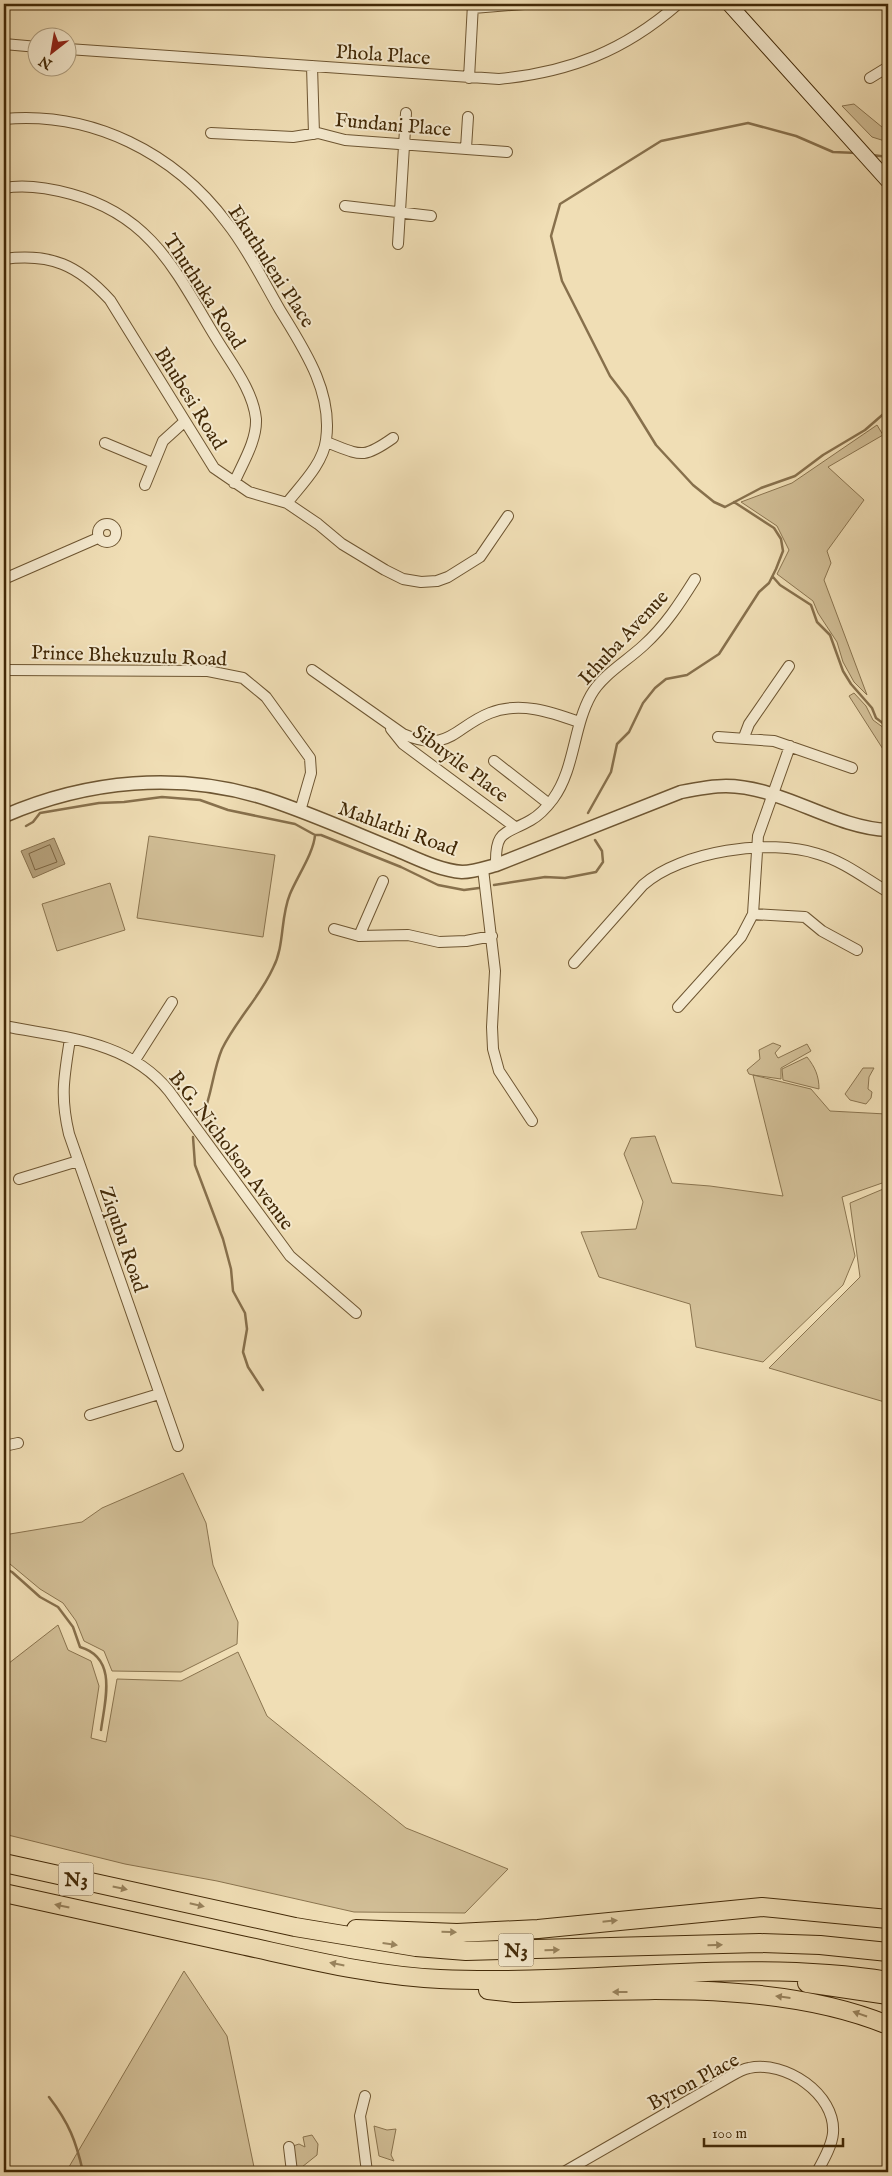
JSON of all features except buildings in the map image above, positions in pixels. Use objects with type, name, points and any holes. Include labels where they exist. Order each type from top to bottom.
[{"type":"highway","name":"N3","points":[[4,1863],[295,1926],[389,1944],[466,1951],[760,1943],[820,1945],[888,1952]]},
{"type":"highway","name":"N3","points":[[4,1893],[353,1967],[437,1979],[506,1980],[722,1971],[779,1971],[817,1972],[888,1981]]},
{"type":"highway","points":[[295,1926],[457,1933],[538,1929],[700,1911],[762,1907],[792,1901],[888,1908]]},
{"type":"highway","points":[[762,1907],[888,1919]]},
{"type":"highway","points":[[660,1975],[714,1981],[772,1981],[819,1984],[888,1996]]},
{"type":"highway","points":[[437,1979],[482,1989],[514,1993],[696,1992],[762,1995],[831,2006],[888,2025]]},
{"type":"main road","points":[[729,4],[888,181]]},
{"type":"street","points":[[469,78],[473,6],[524,4]]},
{"type":"street","name":"Phola Place","points":[[78,50],[499,79],[550,72],[592,58],[635,37],[678,4]]},
{"type":"street","points":[[4,44],[28,46]]},
{"type":"street","name":"Fundani Place","points":[[312,66],[314,134],[345,140],[507,152]]},
{"type":"street","points":[[870,78],[888,67]]},
{"type":"street","points":[[398,244],[406,113]]},
{"type":"street","points":[[466,148],[468,117]]},
{"type":"street","name":"Ekuthuleni Place","points":[[4,119],[65,121],[125,139],[155,154],[180,172],[228,223],[305,352],[318,381],[325,405],[328,425],[326,442],[315,467],[287,503]]},
{"type":"street","points":[[211,133],[292,137],[314,134]]},
{"type":"street","name":"Thuthuka Road","points":[[4,188],[28,186],[56,190],[103,205],[119,213],[144,232],[166,259],[240,378],[253,406],[256,422],[254,437],[234,483]]},
{"type":"street","points":[[345,206],[431,216]]},
{"type":"street","name":"Bhubesi Road","points":[[4,259],[33,258],[56,261],[76,270],[100,288],[110,300],[214,468],[249,492],[287,503],[318,524],[342,544],[395,576],[421,582],[437,581],[471,563],[484,551],[508,516]]},
{"type":"street","points":[[144,485],[158,449],[167,435],[184,422]]},
{"type":"street","points":[[326,442],[358,454],[367,454],[393,438]]},
{"type":"street","points":[[105,443],[153,463]]},
{"type":"street","points":[[4,579],[98,538]]},
{"type":"street","name":"Ithuba Avenue","points":[[532,1120],[499,1071],[493,1049],[492,1027],[495,971],[490,867],[495,848],[499,838],[506,832],[538,816],[549,804],[563,779],[580,722],[595,689],[655,634],[678,606],[695,579]]},
{"type":"street","points":[[744,737],[749,724],[789,666]]},
{"type":"street","name":"Prince Bhekuzulu Road","points":[[4,670],[208,671],[243,678],[266,697],[310,758],[312,773],[300,811]]},
{"type":"street","points":[[312,670],[388,725],[410,738],[436,741],[453,736],[490,713],[512,708],[538,710],[580,722]]},
{"type":"street","name":"Sibuyile Place","points":[[388,725],[403,744],[515,827]]},
{"type":"street","points":[[718,737],[744,737],[774,741],[852,768]]},
{"type":"street","points":[[678,1006],[741,937],[753,914],[756,847],[790,746]]},
{"type":"street","points":[[494,761],[549,804]]},
{"type":"street","name":"Mahlathi Road","points":[[4,816],[68,793],[120,784],[160,782],[231,790],[266,799],[300,811],[430,864],[464,872],[490,867],[681,792],[728,786],[772,796],[859,826],[888,830]]},
{"type":"street","points":[[574,962],[643,885],[658,874],[694,859],[743,848],[791,847],[818,854],[888,892]]},
{"type":"street","points":[[359,936],[383,881]]},
{"type":"street","points":[[753,914],[805,917],[822,931],[857,950]]},
{"type":"street","points":[[334,929],[359,936],[408,935],[452,942],[492,936]]},
{"type":"street","points":[[135,1060],[172,1002]]},
{"type":"street","name":"B.G. Nicholson Avenue","points":[[4,1026],[111,1048],[135,1060],[150,1071],[169,1091],[290,1256],[356,1313]]},
{"type":"street","name":"Ziqubu Road","points":[[70,1039],[62,1088],[63,1109],[78,1161],[178,1446]]},
{"type":"street","points":[[19,1179],[78,1161]]},
{"type":"street","points":[[90,1415],[159,1394]]},
{"type":"street","points":[[4,1446],[18,1443]]},
{"type":"street","name":"Byron Place","points":[[564,2172],[731,2076],[749,2068],[762,2067],[790,2075],[806,2084],[818,2093],[828,2107],[833,2134],[817,2172]]},
{"type":"street","points":[[365,2096],[360,2116],[367,2172]]},
{"type":"street","points":[[288,2147],[292,2172]]},
{"type":"shaded area","points":[[854,104],[888,132],[888,142],[872,137],[842,106]]},
{"type":"shaded area","points":[[877,425],[883,435],[828,467],[864,500],[827,551],[831,563],[824,580],[867,695],[854,682],[843,662],[837,642],[818,613],[813,601],[777,574],[789,550],[777,526],[741,502],[792,483]]},
{"type":"shaded area","points":[[854,693],[866,706],[873,720],[888,731],[888,757],[849,696]]},
{"type":"shaded area","points":[[149,836],[275,855],[263,937],[137,918]]},
{"type":"shaded area","points":[[110,883],[125,930],[57,951],[42,904]]},
{"type":"shaded area","points":[[773,1043],[781,1046],[775,1053],[778,1058],[807,1044],[811,1051],[781,1068],[781,1079],[749,1074],[747,1070],[760,1059],[759,1050]]},
{"type":"shaded area","points":[[807,1057],[816,1072],[819,1089],[783,1080],[782,1069]]},
{"type":"shaded area","points":[[863,1068],[874,1068],[869,1077],[868,1089],[872,1092],[871,1098],[866,1104],[850,1100],[845,1094]]},
{"type":"shaded area","points":[[753,1075],[811,1089],[830,1111],[886,1114],[888,1181],[842,1197],[855,1256],[843,1285],[763,1362],[696,1347],[690,1304],[599,1277],[581,1232],[636,1229],[643,1202],[624,1154],[631,1138],[655,1136],[672,1183],[783,1196]]},
{"type":"shaded area","points":[[888,1187],[888,1403],[769,1368],[860,1277],[850,1203]]},
{"type":"shaded area","points":[[183,1473],[206,1523],[213,1565],[238,1622],[237,1644],[181,1672],[112,1671],[104,1651],[84,1641],[76,1621],[63,1603],[40,1589],[4,1559],[4,1535],[82,1522],[102,1508]]},
{"type":"shaded area","points":[[58,1625],[68,1650],[91,1661],[99,1686],[91,1738],[106,1742],[117,1679],[181,1681],[238,1652],[267,1716],[406,1828],[508,1869],[465,1913],[354,1912],[217,1881],[125,1864],[4,1834],[4,1667]]},
{"type":"shaded area","points":[[184,1971],[227,2036],[255,2172],[66,2172]]},
{"type":"shaded area","points":[[374,2126],[387,2130],[396,2129],[391,2155],[394,2161],[379,2156]]},
{"type":"shaded area","points":[[312,2135],[318,2144],[317,2155],[302,2167],[294,2169],[293,2146],[299,2144],[305,2147],[303,2137]]},
{"type":"water","points":[[54,838],[65,864],[33,878],[21,851]]},
{"type":"waterway","points":[[857,153],[833,152],[796,136],[748,123],[661,141],[560,204],[551,236],[562,281],[610,376],[627,398],[656,445],[693,485],[714,502],[725,507],[761,488],[795,476],[823,455],[865,430],[888,410]]},
{"type":"waterway","points":[[872,155],[888,157]]},
{"type":"waterway","points":[[588,813],[611,772],[617,744],[629,732],[643,703],[655,688],[666,679],[687,675],[719,654],[759,592],[769,583],[776,569],[783,551],[781,539],[774,528],[734,502]]},
{"type":"waterway","points":[[773,577],[780,585],[811,605],[817,622],[830,635],[843,671],[851,684],[872,708],[876,718],[888,727]]},
{"type":"waterway","points":[[26,826],[33,822],[40,813],[99,803],[162,797],[200,800],[228,810],[295,824],[315,835],[321,835],[401,867],[438,885],[464,890],[479,888]]},
{"type":"waterway","points":[[203,1115],[222,1049],[234,1028],[262,989],[277,959],[287,903],[312,849],[315,835]]},
{"type":"waterway","points":[[494,885],[545,877],[565,878],[596,872],[603,862],[602,851],[595,840]]},
{"type":"waterway","points":[[193,1137],[195,1165],[223,1239],[231,1269],[233,1291],[245,1313],[247,1329],[243,1352],[248,1367],[263,1390]]},
{"type":"waterway","points":[[4,1568],[12,1572],[40,1597],[58,1607],[73,1627],[80,1647],[92,1652],[100,1660],[106,1681],[101,1730]]},
{"type":"waterway","points":[[49,2097],[62,2115],[71,2133],[83,2172]]}]
